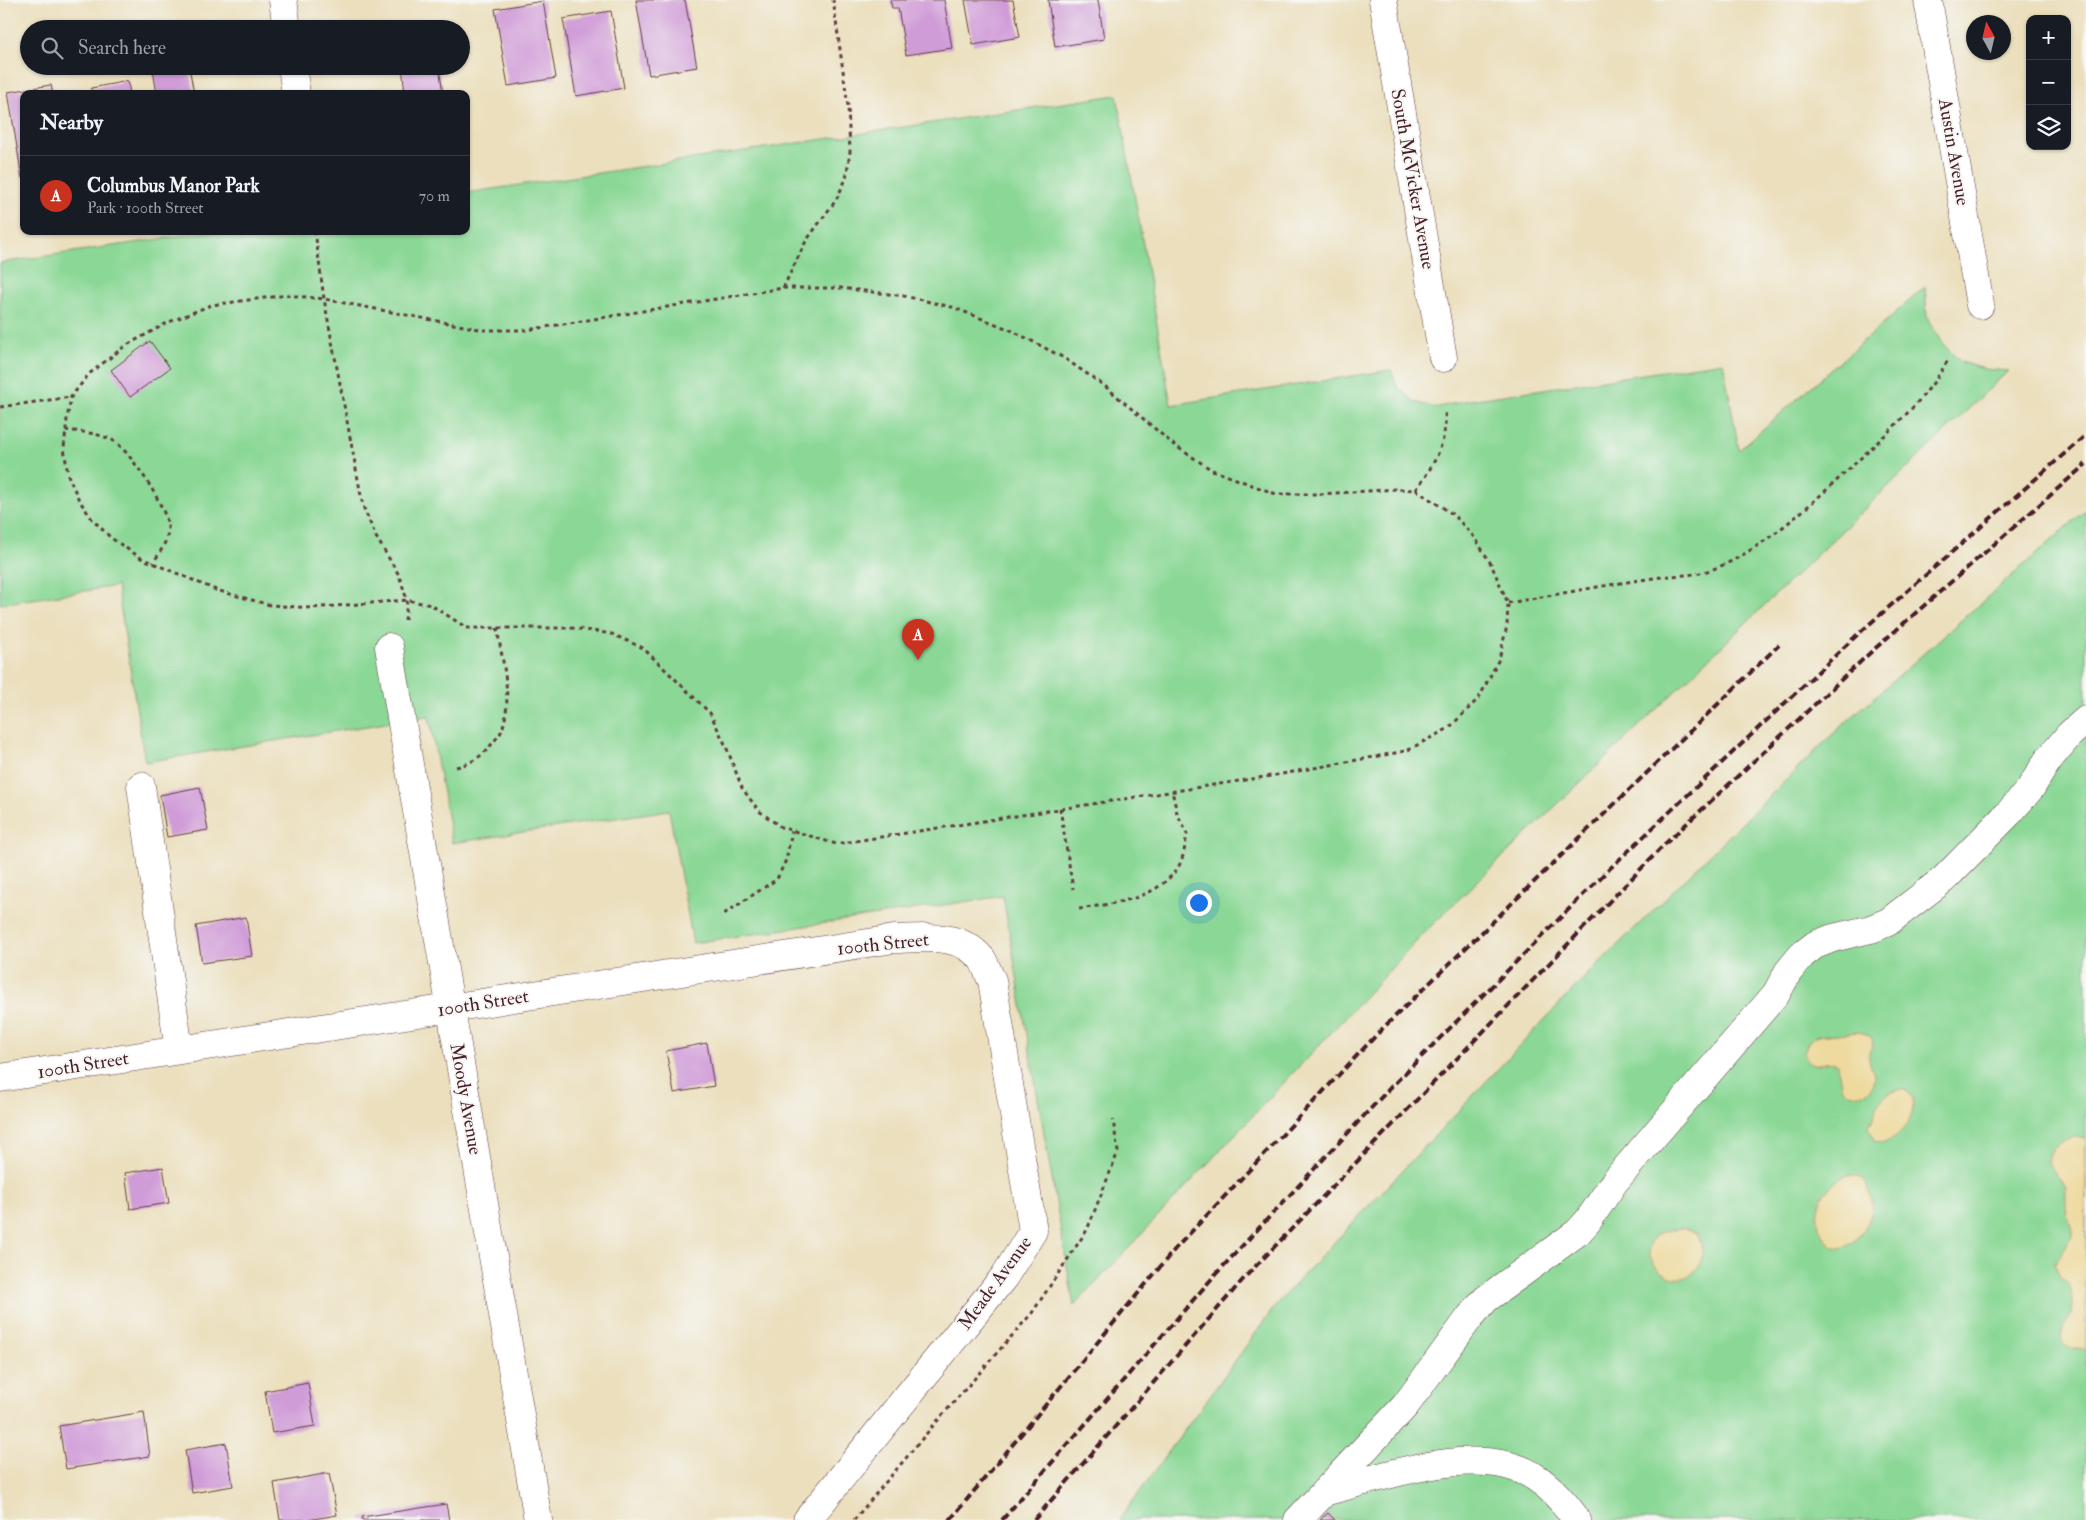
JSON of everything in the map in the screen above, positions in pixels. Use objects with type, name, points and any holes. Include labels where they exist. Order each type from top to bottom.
[{"type":"street","points":[[283,0],[286,20]]},
{"type":"street","name":"South McVicker Avenue","points":[[1382,0],[1443,358]]},
{"type":"street","name":"Austin Avenue","points":[[1928,0],[1980,305]]},
{"type":"street","points":[[293,75],[295,90]]},
{"type":"street","name":"Moody Avenue","points":[[389,647],[538,1520]]},
{"type":"street","points":[[1298,1520],[1405,1406],[1470,1317],[1486,1299],[1578,1232],[1588,1221],[1615,1181],[1776,994],[1788,972],[1802,955],[1815,945],[1833,938],[1871,929],[1888,922],[1911,907],[1944,880],[2009,813],[2030,789],[2048,760],[2070,734],[2086,720]]},
{"type":"street","points":[[141,786],[179,1050]]},
{"type":"street","name":"100th Street","points":[[0,1078],[894,939],[938,938],[966,944]]},
{"type":"street","name":"Meade Avenue","points":[[807,1520],[1004,1277],[1033,1231],[992,980],[983,961],[966,944]]},
{"type":"street","points":[[1324,1492],[1460,1461],[1490,1462],[1516,1468],[1534,1476],[1550,1488],[1577,1520]]},
{"type":"path","points":[[783,288],[806,241],[836,200],[846,179],[850,152],[848,106],[834,0]]},
{"type":"path","points":[[316,235],[324,298],[363,506],[376,537],[399,575],[407,600],[405,620]]},
{"type":"path","points":[[783,288],[842,288],[904,296],[952,307],[1011,330],[1064,358],[1113,392],[1174,446],[1212,470],[1276,494],[1322,494],[1397,489],[1416,490],[1454,515],[1475,538],[1491,564],[1508,603],[1506,626],[1499,659],[1479,698],[1449,728],[1406,751],[1271,776],[1060,808],[877,839],[836,844],[792,831],[781,827],[759,811],[742,788],[726,746],[710,713],[642,648],[612,634],[572,628],[467,628],[431,605],[407,600],[310,608],[270,605],[216,590],[141,558],[111,538],[92,519],[79,500],[68,474],[64,448],[65,430],[72,396],[89,374],[125,346],[169,322],[211,305],[287,295],[324,298],[484,330],[527,330],[783,288]]},
{"type":"path","points":[[1508,603],[1664,576],[1690,576],[1714,569],[1741,556],[1782,527],[1838,479],[1914,407],[1941,373],[1948,360]]},
{"type":"path","points":[[0,407],[72,396]]},
{"type":"path","points":[[1416,490],[1436,460],[1446,429],[1445,410]]},
{"type":"path","points":[[65,430],[101,435],[114,442],[128,454],[143,476],[165,513],[168,528],[164,544],[153,563]]},
{"type":"path","points":[[456,767],[465,765],[485,752],[500,732],[506,710],[505,684],[497,628]]},
{"type":"path","points":[[1079,909],[1133,899],[1158,888],[1179,866],[1187,834],[1176,813],[1172,791]]},
{"type":"path","points":[[1060,808],[1073,889]]},
{"type":"path","points":[[724,914],[777,879],[786,860],[792,831]]},
{"type":"green space","points":[[1117,95],[1171,405],[1391,370],[1398,388],[1415,402],[1434,408],[1464,401],[1723,362],[1739,450],[1925,287],[1927,318],[1942,343],[1961,362],[1984,369],[2008,371],[1430,927],[1074,1306],[1003,896],[693,943],[669,810],[452,843],[429,716],[145,762],[117,586],[0,604],[0,263],[186,235],[470,235],[470,192]]},
{"type":"green space","points":[[2086,510],[2086,1520],[1119,1520],[1279,1301],[1584,978],[1836,731]]},
{"type":"sand","points":[[1858,1032],[1870,1036],[1872,1039],[1869,1058],[1874,1077],[1873,1083],[1867,1092],[1857,1095],[1842,1089],[1837,1064],[1810,1063],[1804,1054],[1808,1042],[1817,1036]]},
{"type":"sand","points":[[1904,1089],[1912,1096],[1913,1111],[1910,1118],[1902,1130],[1890,1140],[1884,1143],[1874,1141],[1869,1127],[1876,1109],[1882,1099],[1892,1091]]},
{"type":"sand","points":[[2074,1137],[2086,1139],[2086,1349],[2077,1349],[2069,1346],[2063,1341],[2062,1337],[2064,1327],[2071,1314],[2072,1298],[2069,1283],[2060,1277],[2055,1265],[2072,1237],[2072,1230],[2066,1210],[2066,1187],[2048,1164],[2050,1153],[2053,1149],[2064,1140]]},
{"type":"sand","points":[[1849,1175],[1862,1179],[1870,1191],[1872,1202],[1871,1215],[1863,1232],[1857,1239],[1843,1248],[1835,1247],[1821,1233],[1818,1213],[1824,1194],[1839,1179]]},
{"type":"sand","points":[[1682,1228],[1697,1234],[1701,1246],[1702,1259],[1698,1267],[1689,1276],[1678,1278],[1668,1276],[1659,1270],[1652,1261],[1649,1251],[1652,1241],[1660,1233]]},
{"type":"building","points":[[636,0],[685,0],[697,67],[649,75]]},
{"type":"building","points":[[890,0],[944,0],[952,48],[906,55],[898,8],[892,8]]},
{"type":"building","points":[[965,0],[1013,0],[1020,37],[973,45]]},
{"type":"building","points":[[1048,0],[1098,0],[1104,39],[1055,47]]},
{"type":"building","points":[[543,1],[556,78],[508,86],[495,9]]},
{"type":"building","points":[[611,11],[624,88],[576,96],[563,19]]},
{"type":"building","points":[[154,75],[191,75],[193,90],[156,90]]},
{"type":"building","points":[[403,75],[440,75],[442,90],[405,90]]},
{"type":"building","points":[[128,81],[129,90],[91,90],[91,88]]},
{"type":"building","points":[[51,85],[52,90],[20,90]]},
{"type":"building","points":[[20,90],[20,166],[8,92]]},
{"type":"building","points":[[150,341],[170,368],[130,397],[111,370]]},
{"type":"building","points":[[200,787],[208,830],[167,837],[160,795]]},
{"type":"building","points":[[246,917],[252,956],[202,963],[196,926]]},
{"type":"building","points":[[707,1043],[714,1086],[674,1093],[666,1051]]},
{"type":"building","points":[[163,1167],[169,1203],[130,1209],[125,1173]]},
{"type":"building","points":[[308,1383],[315,1426],[272,1433],[265,1391]]},
{"type":"building","points":[[144,1412],[150,1456],[66,1469],[59,1426]]},
{"type":"building","points":[[226,1443],[233,1486],[192,1493],[185,1450]]},
{"type":"building","points":[[329,1473],[337,1515],[308,1520],[280,1520],[274,1483]]},
{"type":"building","points":[[446,1504],[449,1520],[362,1520],[362,1517]]},
{"type":"building","points":[[1328,1513],[1335,1520],[1320,1520]]},
{"type":"railway","points":[[1002,1520],[1214,1276],[1390,1088],[1604,874],[1857,635],[2086,435]]},
{"type":"railway","points":[[1034,1520],[1247,1275],[1667,842],[1871,652],[2086,464]]},
{"type":"railway","points":[[950,1520],[1175,1249],[1382,1029],[1779,645]]},
{"type":"place","name":"Columbus Manor Park","points":[[918,660]]}]
